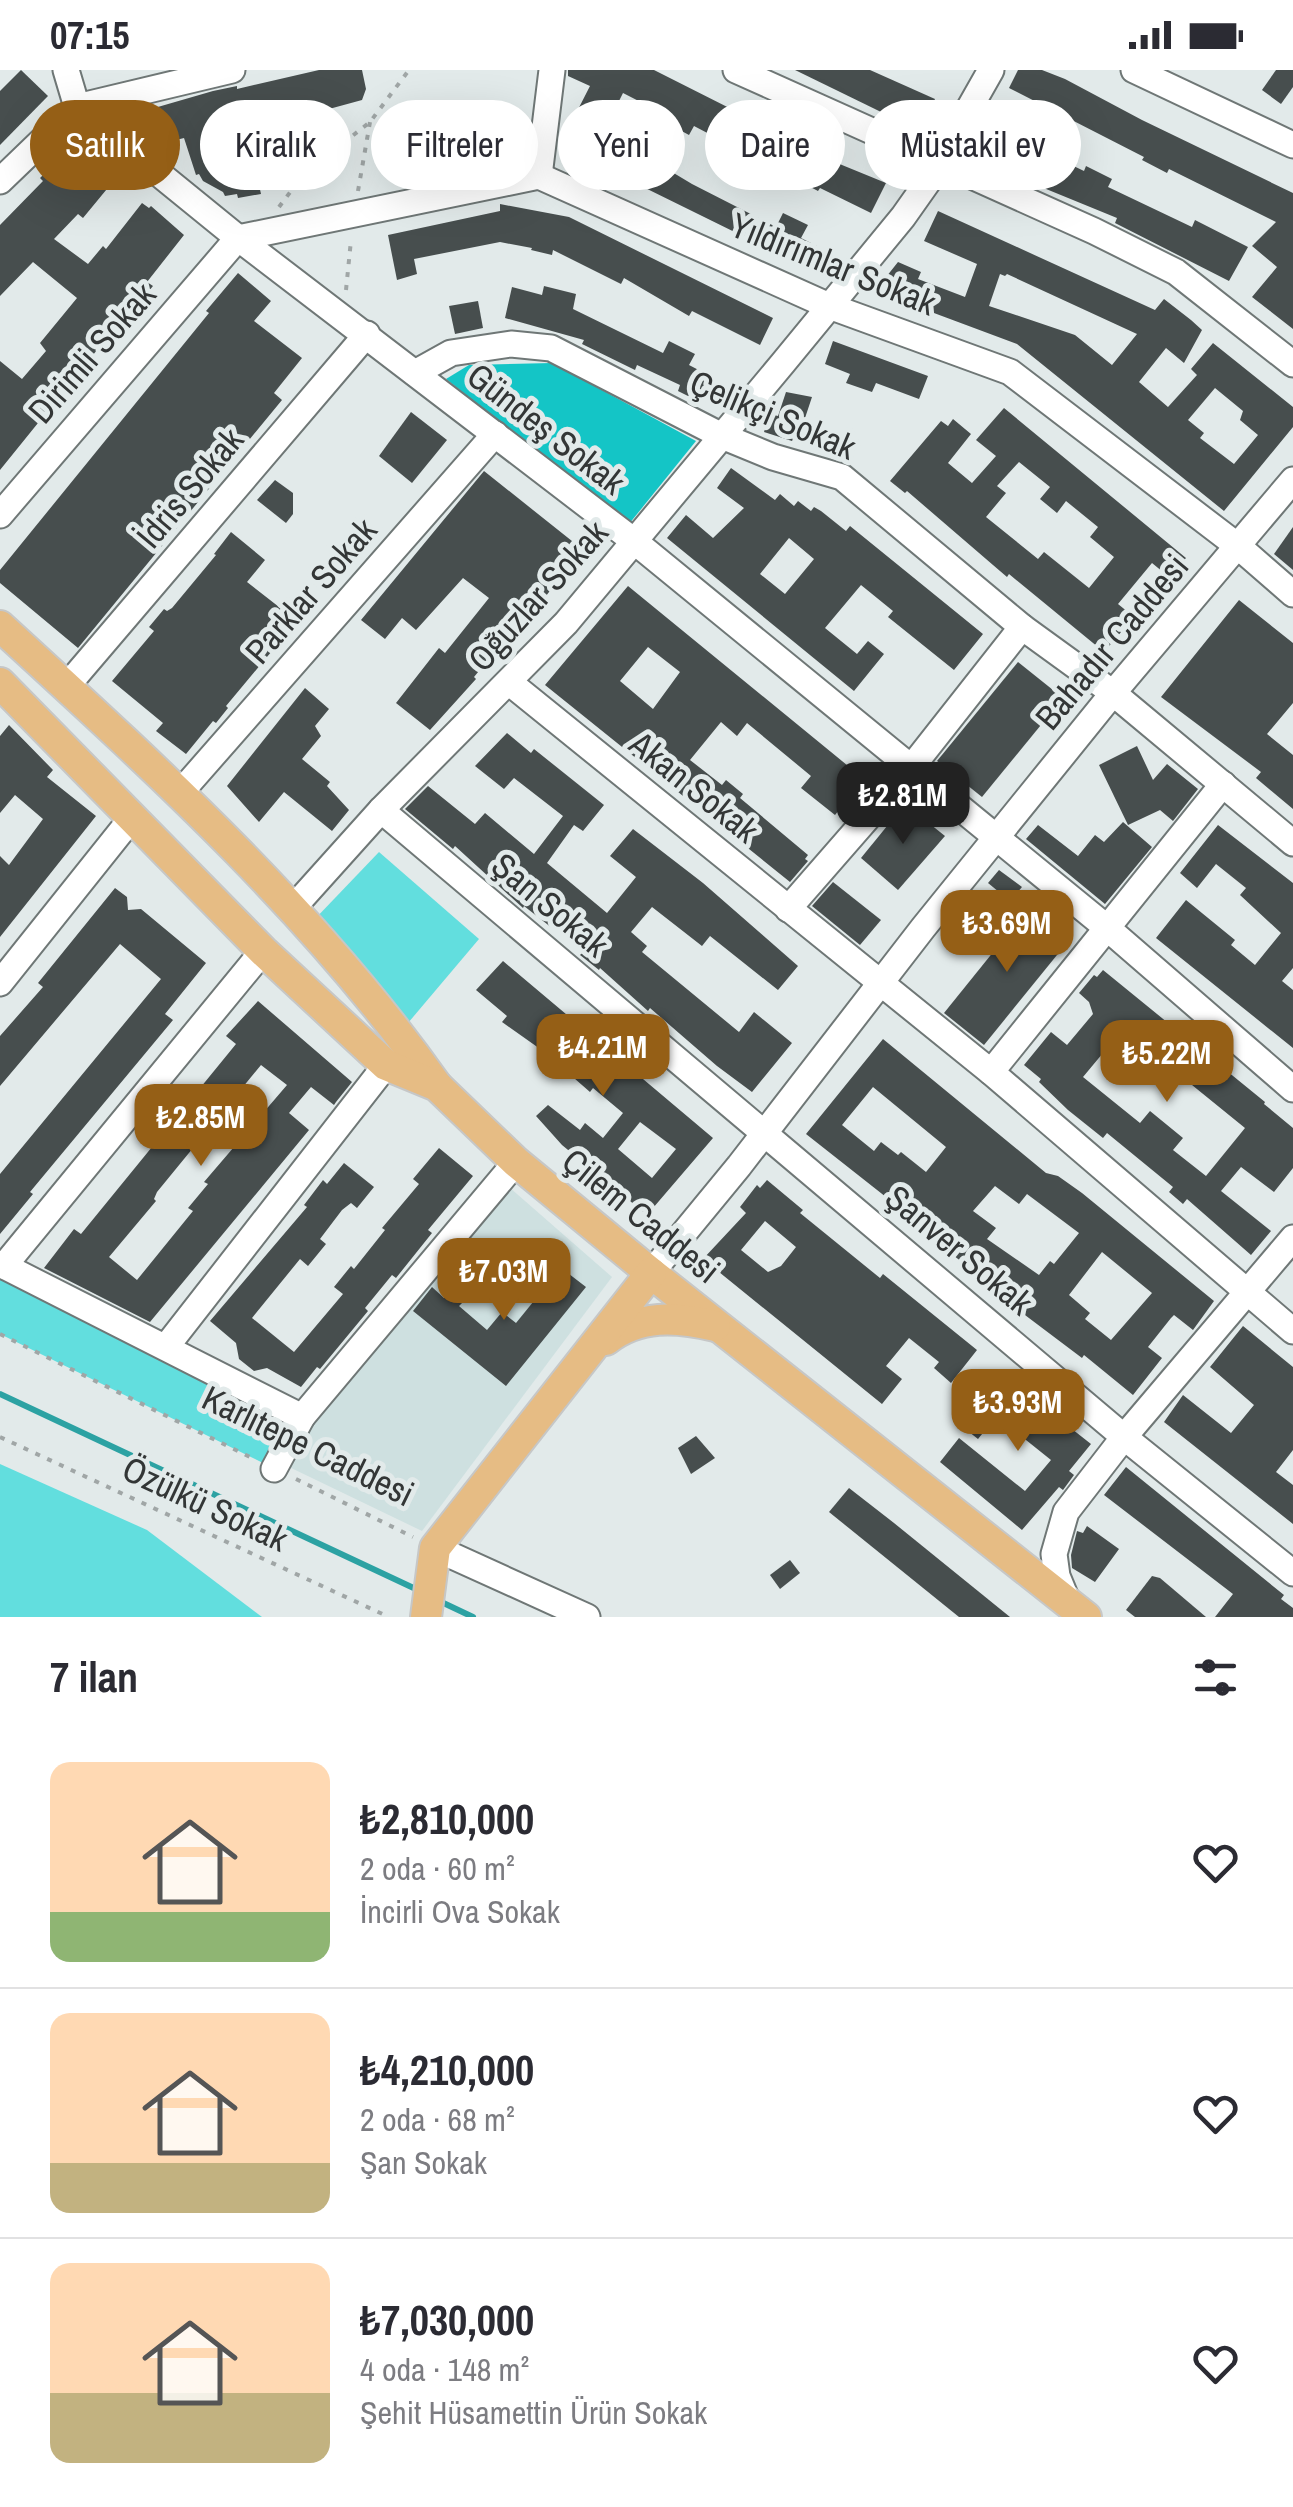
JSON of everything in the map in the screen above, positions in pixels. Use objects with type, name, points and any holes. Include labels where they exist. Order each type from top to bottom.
[{"type":"main road","points":[[0,626],[180,794],[292,909],[404,1039],[437,1086]]},
{"type":"main road","name":"Çilem Caddesi","points":[[3,692],[262,951],[386,1065],[437,1086],[516,1162],[650,1274],[1078,1611]]},
{"type":"main road","points":[[426,1617],[436,1548],[650,1274]]},
{"type":"main road","points":[[585,1358],[611,1336],[643,1320],[680,1320],[716,1326]]},
{"type":"street","points":[[66,70],[75,100]]},
{"type":"street","points":[[106,100],[232,70]]},
{"type":"street","points":[[249,235],[539,176],[552,70]]},
{"type":"street","points":[[736,70],[865,128]]},
{"type":"street","name":"Oğuzlar Sokak","points":[[974,100],[991,70]]},
{"type":"street","points":[[1134,70],[1293,145]]},
{"type":"street","points":[[0,181],[30,152]]},
{"type":"street","name":"Yıldırımlar Sokak","points":[[539,176],[830,306],[1010,372],[1239,546],[1293,594]]},
{"type":"street","name":"Gündeş Sokak","points":[[180,184],[634,541],[1106,927],[1293,1089]]},
{"type":"street","name":"Oğuzlar Sokak","points":[[292,909],[381,810],[566,623],[903,217],[921,190]]},
{"type":"street","points":[[999,190],[1176,272],[1293,364]]},
{"type":"street","name":"Dirimli Sokak","points":[[0,515],[249,235]]},
{"type":"street","name":"İdris Sokak","points":[[66,687],[367,334]]},
{"type":"street","name":"Çelikçi Sokak","points":[[416,373],[451,353],[511,344],[551,348],[722,436],[773,458],[842,476],[1022,626],[1113,692],[1293,843]]},
{"type":"street","name":"Parklar Sokak","points":[[180,794],[495,434]]},
{"type":"street","name":"Bahadır Caddesi","points":[[650,1274],[1113,692],[1293,480]]},
{"type":"street","points":[[788,908],[912,768],[1022,626]]},
{"type":"street","name":"Akan Sokak","points":[[510,683],[991,1072],[1293,1331]]},
{"type":"street","points":[[991,1072],[1223,784]]},
{"type":"street","name":"Şan Sokak","points":[[381,810],[766,1132]]},
{"type":"street","points":[[0,983],[131,820]]},
{"type":"street","points":[[2,1265],[262,951]]},
{"type":"street","points":[[166,1347],[386,1065]]},
{"type":"street","name":"Şanver Sokak","points":[[766,1132],[1124,1437],[1293,1574]]},
{"type":"street","points":[[274,1469],[302,1418],[516,1162]]},
{"type":"street","points":[[1078,1611],[1057,1576],[1054,1554],[1066,1512],[1124,1437],[1293,1238]]},
{"type":"street","name":"Karlıtepe Caddesi","points":[[2,1265],[302,1418]]},
{"type":"street","name":"Karlıtepe Caddesi","points":[[436,1548],[586,1617]]},
{"type":"path","points":[[249,235],[303,175],[370,122],[409,70]]},
{"type":"path","name":"Karlıtepe Caddesi","points":[[0,1334],[436,1548]]},
{"type":"path","name":"Özülkü Sokak","points":[[0,1437],[389,1617]]},
{"type":"shaded area","points":[[552,363],[696,441],[629,524],[446,379],[469,365]]},
{"type":"shaded area","points":[[379,852],[479,939],[408,1023],[313,921]]},
{"type":"shaded area","points":[[509,1187],[612,1277],[422,1531],[287,1466],[311,1420]]},
{"type":"shaded area","points":[[0,1271],[291,1420],[267,1465],[0,1334]]},
{"type":"shaded area","points":[[0,1464],[147,1530],[262,1617],[0,1617]]},
{"type":"building","points":[[21,70],[48,96],[44,100],[30,100],[30,114],[0,145],[0,91]]},
{"type":"building","points":[[319,70],[362,70],[366,89],[362,100],[351,103],[200,100],[200,176],[196,175],[184,138],[180,139],[180,101]]},
{"type":"building","points":[[568,70],[654,70],[713,100],[705,100],[705,132],[694,126],[689,135],[685,133],[685,100],[637,100],[623,93],[620,100],[583,100],[590,86],[568,76]]},
{"type":"building","points":[[795,70],[870,70],[935,99],[865,100],[865,104]]},
{"type":"building","points":[[1018,70],[1042,70],[1293,193],[1293,329],[1252,297],[1277,267],[1252,246],[1276,222],[1169,169],[1167,173],[1081,125],[1081,100],[1032,100],[1009,88]]},
{"type":"building","points":[[1276,70],[1293,70],[1293,87],[1281,104],[1262,90]]},
{"type":"building","points":[[845,166],[865,174],[865,190],[882,190],[871,213],[824,190],[845,190]]},
{"type":"building","points":[[1086,166],[1112,179],[1108,187],[1192,227],[1195,220],[1248,247],[1229,281],[1115,223],[1117,218],[1049,190],[1081,190],[1081,170]]},
{"type":"building","points":[[685,180],[776,227],[783,213],[808,225],[801,238],[823,249],[812,270],[649,190],[685,190]]},
{"type":"building","points":[[34,190],[106,190],[83,218],[78,214],[54,239],[88,264],[103,246],[106,249],[142,203],[151,206],[184,235],[147,282],[153,286],[0,470],[0,361],[22,379],[46,351],[40,343],[77,298],[33,262],[0,296],[0,225]]},
{"type":"building","points":[[219,190],[260,190],[261,194],[238,198],[237,194],[225,196]]},
{"type":"building","points":[[500,204],[569,217],[773,318],[760,345],[692,311],[689,316],[624,278],[621,284],[553,250],[552,255],[500,242],[414,259],[417,274],[397,280],[388,235],[500,211]]},
{"type":"building","points":[[938,211],[1155,310],[1164,299],[1202,330],[1184,363],[1166,348],[1139,382],[1168,407],[1197,375],[1191,369],[1213,343],[1293,407],[1293,427],[1224,511],[1017,344],[875,291],[898,262],[921,272],[918,279],[965,297],[977,264],[924,241]],"holes":[[[1000,274],[1007,274],[1137,334],[1112,365],[1075,335],[989,306]],[[1215,388],[1243,411],[1240,420],[1258,435],[1234,464],[1200,438],[1204,433],[1188,420]]]},
{"type":"building","points":[[238,273],[271,301],[254,321],[302,358],[274,393],[282,400],[78,648],[0,583],[0,570]]},
{"type":"building","points":[[544,286],[576,294],[573,309],[663,353],[669,341],[695,354],[689,365],[714,378],[702,403],[678,391],[680,385],[637,365],[635,370],[582,344],[584,340],[505,318],[512,287],[542,295]]},
{"type":"building","points":[[478,301],[483,328],[455,334],[449,306]]},
{"type":"building","points":[[833,341],[928,376],[919,399],[876,383],[872,392],[846,383],[850,374],[825,364]]},
{"type":"building","points":[[786,392],[812,397],[798,439],[794,437],[792,441],[764,432],[770,414],[778,416]]},
{"type":"building","points":[[1004,408],[1186,558],[1169,577],[1152,563],[1118,604],[1134,617],[1104,652],[890,481],[941,421],[948,426],[953,419],[971,434],[948,463],[972,483],[996,456],[976,440]],"holes":[[[1019,462],[1050,487],[1040,499],[1057,513],[1066,501],[1098,527],[1090,537],[1114,557],[1089,588],[1044,552],[1038,559],[986,517],[1006,493],[997,486]]]},
{"type":"building","points":[[411,412],[447,440],[412,483],[379,456]]},
{"type":"building","points":[[731,468],[775,500],[780,494],[794,506],[798,501],[811,511],[814,507],[846,531],[850,526],[983,634],[954,670],[888,617],[893,611],[861,585],[825,628],[857,654],[868,641],[884,654],[854,691],[667,538],[686,515],[713,538],[744,508],[717,488]],"holes":[[[789,538],[814,559],[785,594],[760,574]]]},
{"type":"building","points":[[484,471],[582,549],[526,622],[501,644],[476,679],[430,730],[396,703],[439,648],[445,653],[489,598],[463,578],[416,630],[402,618],[385,639],[361,620]]},
{"type":"building","points":[[275,480],[293,493],[293,514],[286,523],[257,500]]},
{"type":"building","points":[[1293,527],[1293,570],[1274,554]]},
{"type":"building","points":[[231,532],[265,560],[247,582],[297,621],[216,723],[213,721],[186,754],[156,731],[163,723],[112,681],[154,631],[149,627],[164,609],[172,608]]},
{"type":"building","points":[[628,586],[864,779],[835,815],[801,788],[811,776],[747,723],[737,736],[721,722],[690,760],[722,785],[726,780],[743,794],[740,798],[808,855],[808,861],[790,882],[545,685]],"holes":[[[648,647],[680,672],[653,709],[620,681]]]},
{"type":"building","points":[[1239,600],[1293,643],[1293,703],[1267,734],[1293,755],[1293,809],[1256,778],[1261,772],[1161,697]]},
{"type":"building","points":[[1018,662],[1063,698],[982,797],[937,761]]},
{"type":"building","points":[[305,688],[329,709],[315,726],[321,736],[302,759],[330,782],[327,786],[349,810],[332,831],[284,792],[259,822],[227,786]]},
{"type":"building","points":[[9,725],[53,770],[47,777],[96,816],[0,937],[0,856],[9,865],[43,819],[15,795],[0,813],[0,736]]},
{"type":"building","points":[[507,733],[531,753],[534,749],[604,805],[583,831],[574,825],[547,863],[607,913],[636,877],[610,856],[633,829],[703,883],[798,966],[778,990],[710,936],[702,946],[652,907],[631,932],[647,946],[642,952],[739,1032],[754,1012],[792,1043],[752,1092],[580,955],[584,951],[554,926],[523,908],[455,846],[453,849],[405,809],[428,786],[475,824],[485,813],[534,854],[563,816],[514,778],[504,789],[475,766]]},
{"type":"building","points":[[1137,746],[1153,780],[1167,764],[1198,789],[1173,821],[1160,810],[1128,825],[1099,765]]},
{"type":"building","points":[[905,804],[945,836],[898,890],[861,858]]},
{"type":"building","points":[[1123,822],[1152,847],[1105,904],[1026,839],[1038,825],[1078,856],[1095,835],[1104,842]]},
{"type":"building","points":[[1218,825],[1293,883],[1293,968],[1282,981],[1293,990],[1293,1048],[1156,938],[1186,900],[1235,940],[1231,945],[1255,965],[1281,933],[1240,895],[1246,888],[1216,864],[1197,888],[1180,873]]},
{"type":"building","points":[[999,870],[1022,887],[1010,901],[988,883]]},
{"type":"building","points":[[833,882],[881,920],[860,945],[812,906]]},
{"type":"building","points":[[115,888],[127,897],[128,910],[141,909],[206,963],[165,1014],[173,1020],[30,1192],[33,1194],[0,1234],[0,1174],[161,979],[120,944],[0,1086],[0,1036],[43,987],[38,983]]},
{"type":"building","points":[[1031,905],[1070,939],[984,1045],[944,1013]]},
{"type":"building","points":[[503,961],[713,1138],[647,1215],[562,1145],[536,1116],[548,1105],[580,1130],[585,1123],[603,1138],[623,1113],[593,1088],[590,1092],[502,1022],[507,1016],[476,990]],"holes":[[[640,1122],[676,1149],[652,1178],[618,1149]]]},
{"type":"building","points":[[1103,970],[1293,1128],[1293,1168],[1274,1192],[1241,1167],[1221,1191],[1271,1231],[1251,1255],[1187,1199],[1183,1204],[1169,1192],[1173,1187],[1107,1133],[1103,1138],[1068,1110],[1024,1065],[1051,1032],[1067,1045],[1093,1014],[1089,1002],[1079,993],[1094,975],[1097,977]],"holes":[[[1123,1029],[1245,1128],[1206,1176],[1173,1150],[1183,1138],[1150,1111],[1140,1123],[1083,1077]]]},
{"type":"building","points":[[258,1001],[352,1082],[334,1105],[311,1087],[289,1113],[309,1130],[150,1322],[44,1268],[74,1229],[81,1234],[236,1044],[226,1036]],"holes":[[[261,1065],[287,1085],[204,1182],[208,1184],[188,1208],[193,1211],[137,1280],[109,1257]]]},
{"type":"building","points":[[883,1039],[1046,1173],[1058,1176],[1082,1193],[1214,1301],[1193,1330],[1174,1315],[1171,1318],[1148,1347],[1162,1358],[1133,1395],[1013,1306],[901,1216],[905,1212],[806,1134]],"holes":[[[873,1087],[946,1147],[926,1172],[881,1142],[874,1151],[842,1125]],[[995,1186],[1019,1204],[1027,1194],[1079,1233],[1054,1264],[1050,1261],[1039,1275],[987,1239],[996,1228],[973,1211]],[[1102,1252],[1152,1293],[1111,1340],[1085,1319],[1090,1313],[1069,1295]]]},
{"type":"building","points":[[439,1148],[473,1176],[428,1230],[432,1233],[396,1278],[392,1275],[320,1369],[317,1367],[301,1387],[267,1368],[254,1371],[239,1359],[236,1343],[210,1321],[307,1207],[304,1205],[323,1180],[327,1184],[344,1163],[374,1187],[357,1208],[351,1203],[342,1210],[320,1239],[326,1244],[308,1266],[300,1259],[252,1318],[294,1352],[343,1294],[334,1287],[385,1230],[382,1228],[419,1184],[413,1179]]},
{"type":"building","points":[[767,1180],[803,1210],[800,1213],[880,1278],[883,1274],[977,1350],[951,1383],[934,1368],[939,1362],[909,1338],[886,1366],[902,1379],[882,1404],[703,1259],[746,1213],[740,1207],[757,1185],[760,1188]],"holes":[[[765,1221],[796,1247],[781,1266],[768,1272],[741,1250]]]},
{"type":"building","points":[[547,1257],[586,1287],[506,1386],[413,1311],[432,1287],[444,1298],[452,1289],[464,1301],[459,1306],[487,1330],[502,1312],[516,1323],[542,1291],[528,1280]]},
{"type":"building","points":[[1243,1326],[1293,1367],[1293,1450],[1276,1472],[1293,1485],[1293,1524],[1164,1422],[1183,1395],[1231,1433],[1254,1405],[1210,1367]]},
{"type":"building","points":[[1006,1377],[1091,1444],[1069,1471],[1074,1475],[1063,1490],[1059,1487],[1022,1530],[940,1462],[959,1438],[1025,1491],[1051,1460],[1001,1420],[995,1418],[978,1439],[964,1428]]},
{"type":"building","points":[[696,1436],[715,1458],[691,1474],[678,1448]]},
{"type":"building","points":[[1126,1467],[1284,1595],[1281,1599],[1293,1608],[1293,1617],[1215,1617],[1233,1594],[1104,1495]]},
{"type":"building","points":[[849,1488],[1010,1617],[959,1617],[829,1512]]},
{"type":"building","points":[[1087,1526],[1119,1549],[1095,1582],[1072,1568],[1077,1531],[1083,1533]]},
{"type":"building","points":[[790,1560],[800,1573],[780,1589],[770,1575]]},
{"type":"building","points":[[1152,1576],[1160,1578],[1206,1617],[1135,1617],[1126,1610]]},
{"type":"waterway","points":[[0,1394],[420,1591]]},
{"type":"waterway","points":[[435,1599],[473,1617]]}]
